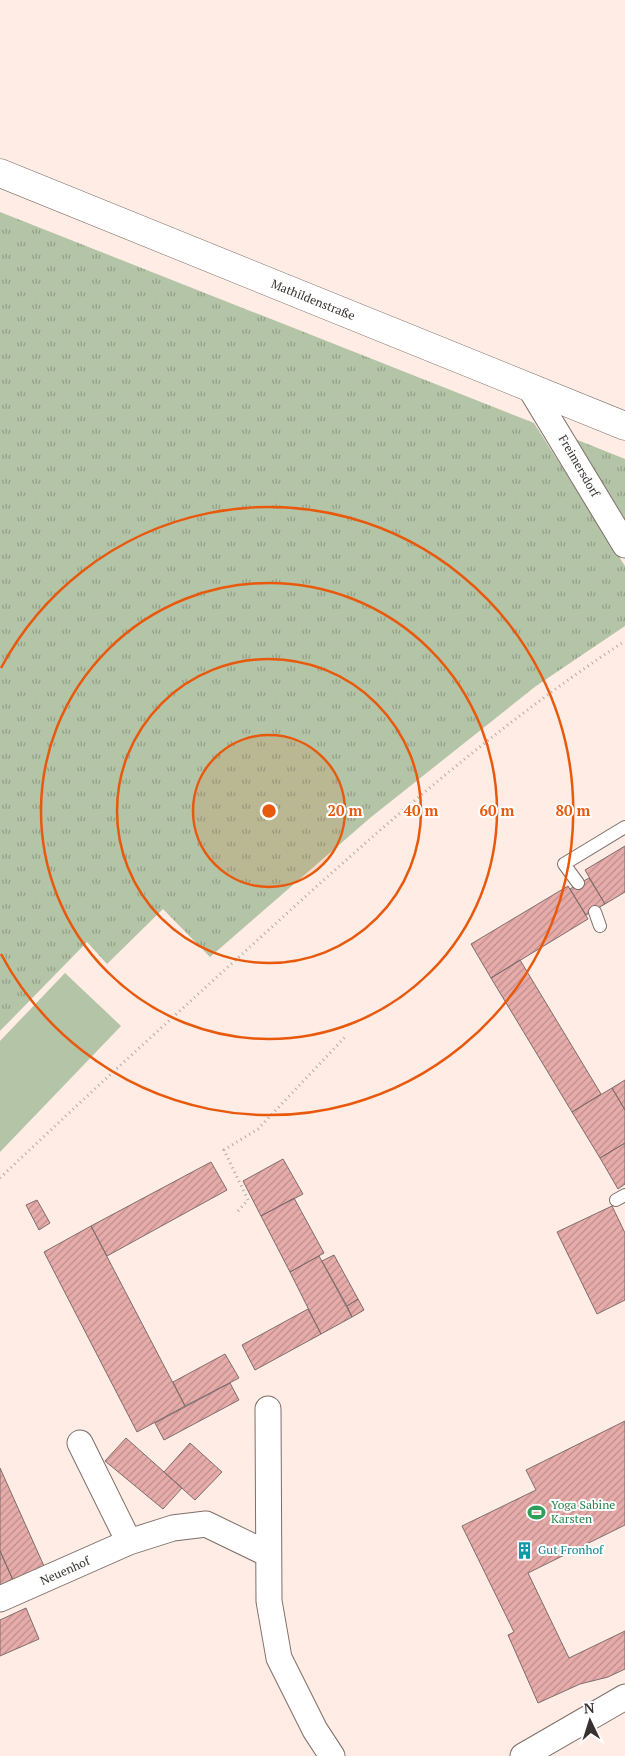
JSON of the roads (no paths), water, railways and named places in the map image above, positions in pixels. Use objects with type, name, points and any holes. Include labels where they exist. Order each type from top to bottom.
[{"type":"street","name":"Mathildenstraße","points":[[0,173],[625,426]]},
{"type":"street","name":"Freimersdorf","points":[[530,388],[625,545]]},
{"type":"street","points":[[268,1409],[269,1601],[279,1658],[315,1730],[332,1756]]},
{"type":"street","points":[[80,1443],[129,1542]]},
{"type":"street","name":"Neuenhof","points":[[0,1599],[129,1542],[173,1528],[206,1524],[268,1554]]},
{"type":"street","points":[[524,1756],[625,1697]]},
{"type":"lane","points":[[578,883],[564,864],[625,827]]},
{"type":"lane","points":[[595,912],[600,926]]},
{"type":"place","name":"Yoga Sabine Karsten","points":[[537,1512]]},
{"type":"place","name":"Gut Fronhof","points":[[524,1550]]}]
